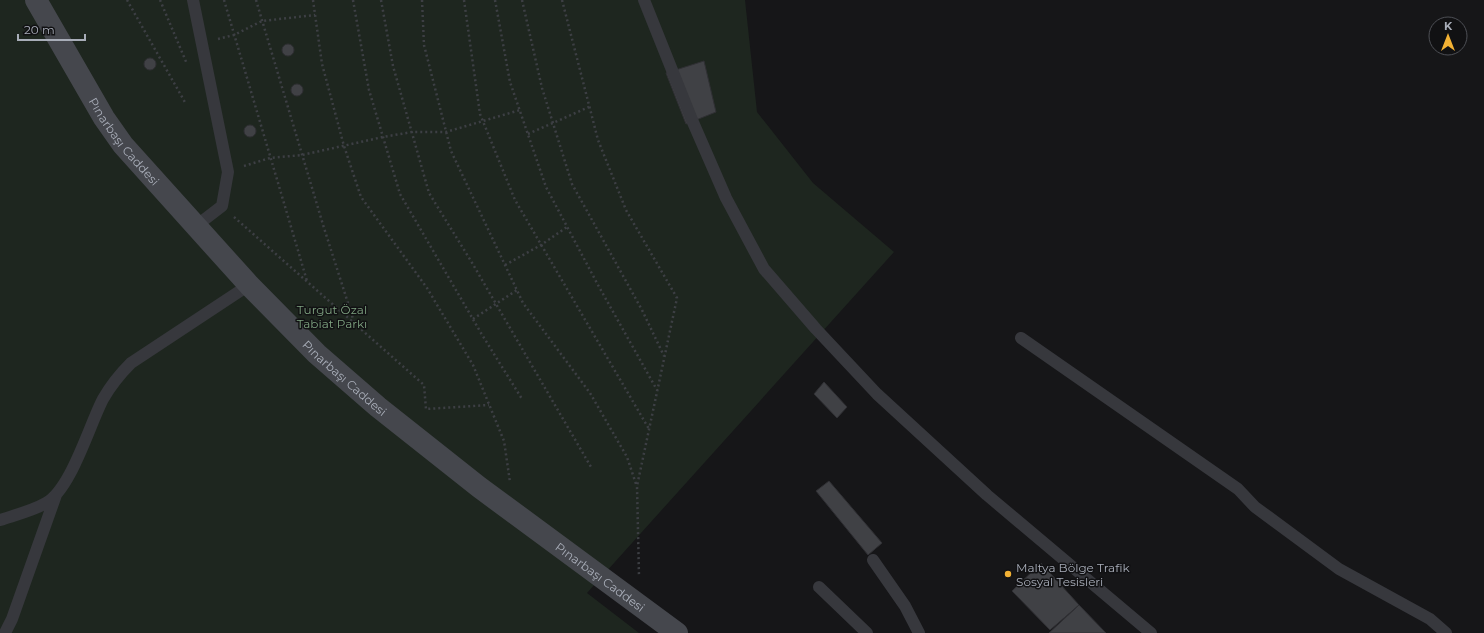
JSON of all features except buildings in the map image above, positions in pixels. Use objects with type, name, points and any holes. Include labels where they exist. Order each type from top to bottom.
[{"type":"street","name":"Pınarbaşı Caddesi","points":[[36,0],[104,118],[123,145],[249,285],[317,354],[416,438],[677,633]]},
{"type":"lane","points":[[193,0],[228,172],[222,206],[196,226]]},
{"type":"lane","points":[[644,0],[692,120],[726,198],[764,269],[816,329],[877,394],[988,495],[1151,633]]},
{"type":"lane","points":[[0,520],[47,503],[57,492],[67,479],[103,399],[116,378],[131,364],[249,285]]},
{"type":"lane","points":[[1021,338],[1238,489],[1255,507],[1339,569],[1430,619],[1446,633]]},
{"type":"lane","points":[[5,633],[12,619],[57,492]]},
{"type":"lane","points":[[873,560],[905,606],[919,633]]},
{"type":"lane","points":[[819,587],[867,633]]},
{"type":"path","points":[[127,0],[186,104]]},
{"type":"path","points":[[160,0],[187,65]]},
{"type":"path","points":[[224,0],[307,283]]},
{"type":"path","points":[[256,0],[302,155],[356,326]]},
{"type":"path","points":[[313,0],[322,64],[344,146],[360,197],[427,288],[473,365],[504,440],[514,512]]},
{"type":"path","points":[[354,0],[369,90],[400,194],[522,399]]},
{"type":"path","points":[[381,0],[393,66],[429,193],[591,467]]},
{"type":"path","points":[[422,0],[424,45],[451,151],[523,303],[590,393],[627,457],[637,486]]},
{"type":"path","points":[[464,0],[480,114],[515,200],[649,430]]},
{"type":"path","points":[[495,0],[510,82],[546,187],[657,390]]},
{"type":"path","points":[[522,0],[542,88],[572,184],[665,356]]},
{"type":"path","points":[[562,0],[598,140],[626,210],[677,298],[637,486],[640,606]]},
{"type":"path","points":[[202,42],[234,35],[262,21],[315,15]]},
{"type":"path","points":[[528,134],[589,107]]},
{"type":"path","points":[[228,172],[270,158],[302,155],[383,137],[412,132],[446,132],[520,110]]},
{"type":"path","points":[[222,206],[307,283],[424,385],[426,409],[490,405]]},
{"type":"path","points":[[505,265],[541,245],[567,227]]},
{"type":"path","points":[[473,319],[516,290]]},
{"type":"green space","name":"Turgut Özal Tabiat Parkı","points":[[0,0],[745,0],[757,112],[813,183],[894,252],[587,593],[639,633],[0,633]]},
{"type":"place","name":"Maltya Bölge Trafik Sosyal Tesisleri","points":[[1008,574]]}]
